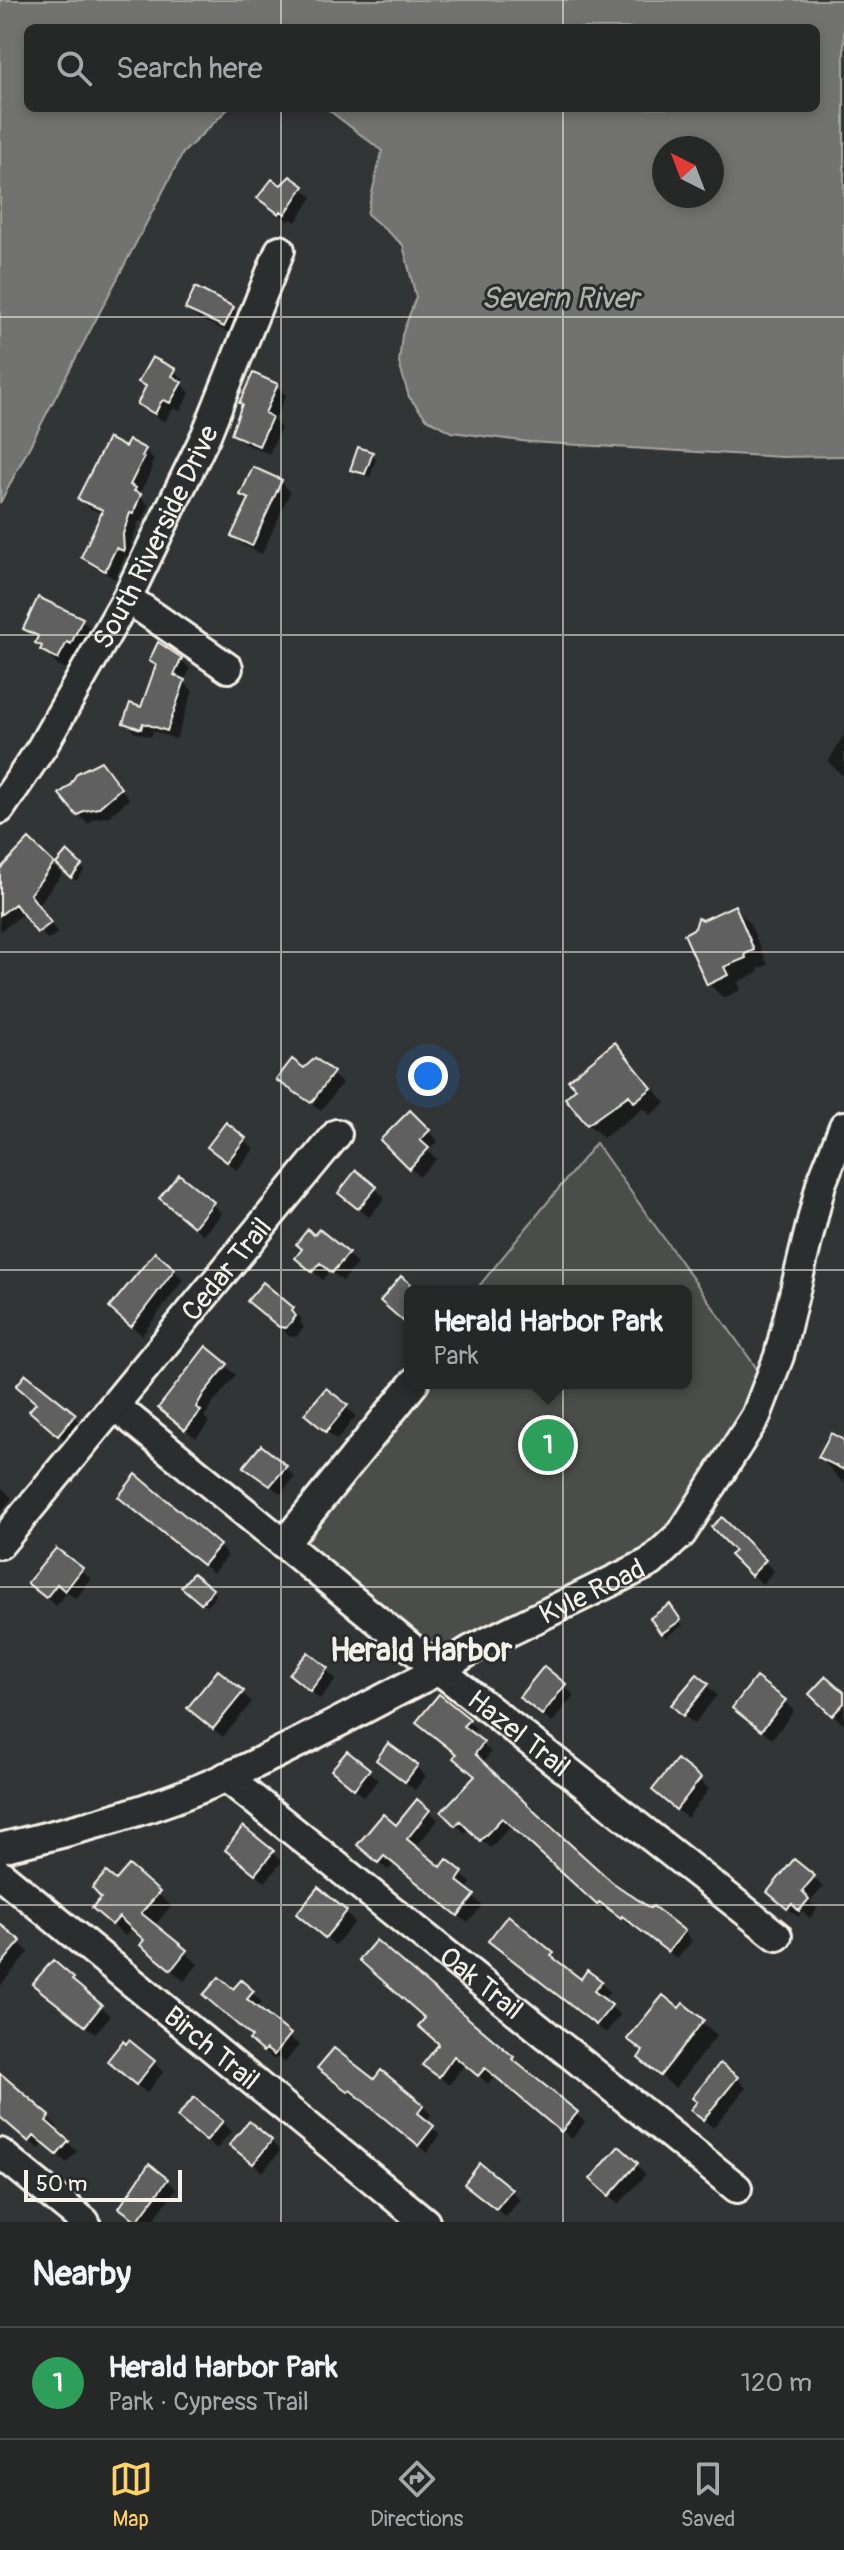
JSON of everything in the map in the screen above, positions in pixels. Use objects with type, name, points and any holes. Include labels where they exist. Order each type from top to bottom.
[{"type":"street","name":"South Riverside Drive","points":[[0,809],[42,747],[127,598],[206,435],[280,250]]},
{"type":"street","points":[[127,598],[228,668]]},
{"type":"street","name":"Kyle Road","points":[[0,1848],[142,1810],[226,1777],[439,1670],[471,1650],[651,1562],[682,1533],[756,1416],[779,1356],[821,1184],[844,1126]]},
{"type":"street","name":"Cedar Trail","points":[[0,1544],[337,1134]]},
{"type":"street","points":[[284,1544],[409,1389]]},
{"type":"street","name":"Hazel Trail","points":[[115,1406],[439,1670],[777,1936]]},
{"type":"street","name":"Oak Trail","points":[[226,1777],[737,2188]]},
{"type":"street","name":"Birch Trail","points":[[0,1874],[425,2222]]},
{"type":"street","points":[[0,2153],[85,2222]]},
{"type":"shaded area","points":[[596,1143],[760,1373],[754,1396],[663,1537],[437,1653],[297,1542],[420,1389],[692,1389],[692,1285],[480,1285]]},
{"type":"water","name":"Severn River","points":[[0,0],[844,0],[844,456],[782,457],[529,442],[452,432],[427,419],[409,397],[399,363],[402,335],[416,297],[403,245],[367,214],[382,151],[331,112],[820,112],[820,24],[24,24],[24,112],[225,112],[183,153],[0,503]]},
{"type":"building","points":[[290,176],[304,186],[285,214],[281,211],[279,214],[257,198],[272,179],[281,185]]},
{"type":"building","points":[[195,287],[234,307],[224,327],[185,309]]},
{"type":"building","points":[[152,357],[176,369],[172,376],[182,382],[170,403],[161,402],[155,414],[137,404],[146,386],[138,382]]},
{"type":"building","points":[[253,373],[278,384],[265,413],[272,417],[259,446],[231,434],[242,404],[239,403]]},
{"type":"building","points":[[108,438],[125,447],[129,440],[146,449],[130,485],[141,494],[123,534],[124,551],[116,548],[105,571],[81,557],[103,510],[77,499]]},
{"type":"building","points":[[358,447],[373,452],[365,474],[350,470]]},
{"type":"building","points":[[253,467],[282,480],[252,546],[231,536],[249,499],[240,495]]},
{"type":"building","points":[[38,597],[83,618],[71,644],[67,642],[58,659],[40,650],[42,646],[35,643],[38,636],[23,629]]},
{"type":"building","points":[[158,642],[182,658],[174,675],[185,680],[167,731],[143,723],[141,729],[123,723],[130,703],[141,707],[156,665],[149,661]]},
{"type":"building","points":[[101,761],[121,788],[98,808],[77,816],[59,794],[70,785],[77,773]]},
{"type":"building","points":[[29,839],[54,863],[30,894],[51,923],[37,933],[15,904],[0,915],[0,869]]},
{"type":"building","points":[[67,851],[82,865],[71,878],[56,864]]},
{"type":"building","points":[[735,905],[754,950],[745,954],[746,958],[724,967],[728,975],[707,985],[684,934],[695,928],[698,918],[703,920]]},
{"type":"building","points":[[615,1042],[652,1088],[634,1102],[629,1095],[587,1125],[565,1098],[576,1088],[568,1080]]},
{"type":"building","points":[[315,1058],[334,1072],[311,1103],[276,1080],[292,1059],[304,1068]]},
{"type":"building","points":[[410,1110],[430,1130],[420,1140],[429,1148],[409,1169],[380,1140]]},
{"type":"building","points":[[226,1122],[246,1138],[227,1162],[207,1147]]},
{"type":"building","points":[[356,1170],[377,1187],[358,1209],[338,1193]]},
{"type":"building","points":[[179,1174],[214,1202],[194,1227],[159,1198]]},
{"type":"building","points":[[308,1229],[314,1235],[319,1229],[349,1253],[332,1273],[320,1263],[312,1272],[295,1258],[302,1249],[296,1244]]},
{"type":"building","points":[[155,1252],[175,1269],[131,1327],[109,1308]]},
{"type":"building","points":[[401,1276],[410,1283],[404,1285],[404,1322],[380,1301]]},
{"type":"building","points":[[263,1282],[294,1308],[292,1311],[296,1316],[286,1328],[279,1327],[247,1301]]},
{"type":"building","points":[[206,1346],[228,1364],[204,1393],[196,1407],[201,1411],[185,1430],[158,1408]]},
{"type":"building","points":[[26,1374],[76,1414],[58,1436],[29,1411],[36,1403],[16,1386]]},
{"type":"building","points":[[326,1388],[348,1405],[326,1432],[304,1414]]},
{"type":"building","points":[[831,1433],[844,1440],[844,1470],[818,1457]]},
{"type":"building","points":[[261,1445],[287,1466],[270,1486],[243,1467]]},
{"type":"building","points":[[136,1474],[220,1545],[203,1565],[118,1497]]},
{"type":"building","points":[[722,1517],[766,1560],[751,1576],[730,1555],[735,1551],[711,1527]]},
{"type":"building","points":[[56,1548],[83,1568],[65,1591],[57,1584],[46,1598],[27,1583]]},
{"type":"building","points":[[193,1573],[213,1589],[201,1604],[181,1587]]},
{"type":"building","points":[[670,1604],[681,1620],[661,1634],[650,1618]]},
{"type":"building","points":[[308,1652],[328,1668],[310,1691],[289,1674]]},
{"type":"building","points":[[544,1666],[566,1684],[542,1715],[519,1697]]},
{"type":"building","points":[[218,1670],[244,1691],[213,1729],[187,1708]]},
{"type":"building","points":[[697,1674],[709,1684],[683,1716],[671,1705]]},
{"type":"building","points":[[826,1676],[844,1692],[844,1703],[832,1716],[809,1694]]},
{"type":"building","points":[[756,1677],[786,1700],[761,1731],[732,1708]]},
{"type":"building","points":[[439,1694],[470,1719],[463,1726],[484,1742],[475,1754],[536,1813],[612,1882],[650,1908],[653,1906],[685,1931],[668,1952],[622,1916],[599,1902],[597,1905],[502,1818],[480,1841],[460,1821],[455,1826],[441,1812],[475,1776],[453,1758],[456,1754],[416,1722]]},
{"type":"building","points":[[388,1743],[418,1765],[405,1782],[376,1760]]},
{"type":"building","points":[[347,1751],[370,1769],[354,1789],[331,1770]]},
{"type":"building","points":[[677,1759],[701,1778],[676,1810],[652,1790]]},
{"type":"building","points":[[417,1799],[430,1810],[407,1839],[441,1867],[447,1859],[463,1872],[457,1881],[475,1895],[458,1916],[384,1856],[378,1863],[357,1845],[383,1814],[396,1825]]},
{"type":"building","points":[[243,1826],[274,1851],[255,1874],[225,1850]]},
{"type":"building","points":[[794,1859],[815,1876],[802,1891],[809,1899],[799,1911],[792,1904],[787,1909],[767,1892]]},
{"type":"building","points":[[129,1865],[160,1892],[141,1913],[187,1950],[171,1970],[140,1945],[144,1940],[119,1917],[112,1925],[92,1908],[101,1898],[92,1888],[106,1872],[116,1880]]},
{"type":"building","points":[[318,1887],[347,1911],[325,1938],[296,1914]]},
{"type":"building","points":[[508,1915],[554,1953],[551,1956],[581,1979],[587,1970],[602,1981],[594,1991],[612,2005],[596,2025],[488,1941]]},
{"type":"building","points":[[0,1924],[21,1941],[0,1966]]},
{"type":"building","points":[[376,1940],[514,2057],[512,2059],[578,2112],[561,2132],[485,2068],[478,2076],[454,2056],[439,2077],[422,2065],[439,2044],[418,2026],[425,2018],[359,1960]]},
{"type":"building","points":[[53,1960],[102,2005],[85,2026],[32,1984]]},
{"type":"building","points":[[219,1977],[233,1989],[241,1980],[254,1991],[247,1999],[291,2034],[274,2055],[257,2047],[249,2040],[252,2037],[203,1995]]},
{"type":"building","points":[[663,1995],[679,2008],[683,2003],[704,2020],[660,2076],[638,2058],[643,2051],[627,2039]]},
{"type":"building","points":[[129,2040],[155,2061],[136,2085],[107,2061],[123,2041],[126,2044]]},
{"type":"building","points":[[334,2048],[374,2079],[381,2070],[424,2105],[418,2113],[434,2126],[418,2146],[350,2090],[348,2092],[317,2068]]},
{"type":"building","points":[[720,2063],[738,2077],[703,2120],[690,2110],[697,2102],[692,2098]]},
{"type":"building","points":[[0,2073],[50,2116],[46,2121],[69,2141],[57,2155],[34,2136],[29,2142],[0,2117]]},
{"type":"building","points":[[194,2097],[223,2121],[206,2141],[177,2117]]},
{"type":"building","points":[[249,2121],[272,2140],[253,2164],[229,2145]]},
{"type":"building","points":[[619,2146],[638,2163],[609,2196],[590,2179]]},
{"type":"building","points":[[480,2163],[512,2189],[496,2209],[464,2184]]},
{"type":"building","points":[[149,2164],[168,2179],[137,2221],[119,2208]]},
{"type":"place","name":"Herald Harbor Park","points":[[548,1445]]},
{"type":"district","name":"Herald Harbor","points":[[421,1650]]}]
